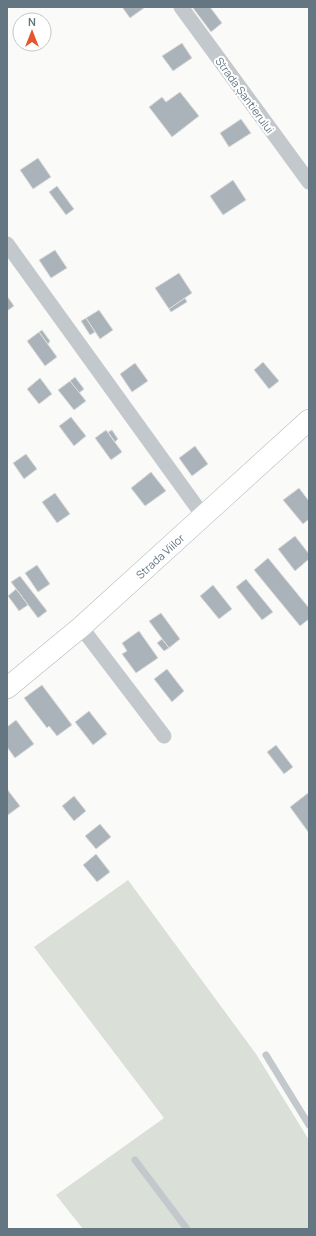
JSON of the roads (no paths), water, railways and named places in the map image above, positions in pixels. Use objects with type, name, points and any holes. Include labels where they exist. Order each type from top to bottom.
[{"type":"main road","name":"Strada Viilor","points":[[7,688],[81,627],[204,517],[309,420]]},
{"type":"street","name":"Strada Șantierului","points":[[181,7],[309,182]]},
{"type":"street","points":[[7,244],[204,517]]},
{"type":"street","points":[[81,627],[164,736]]},
{"type":"lane","points":[[266,1055],[309,1125]]},
{"type":"lane","points":[[135,1160],[187,1229]]}]
